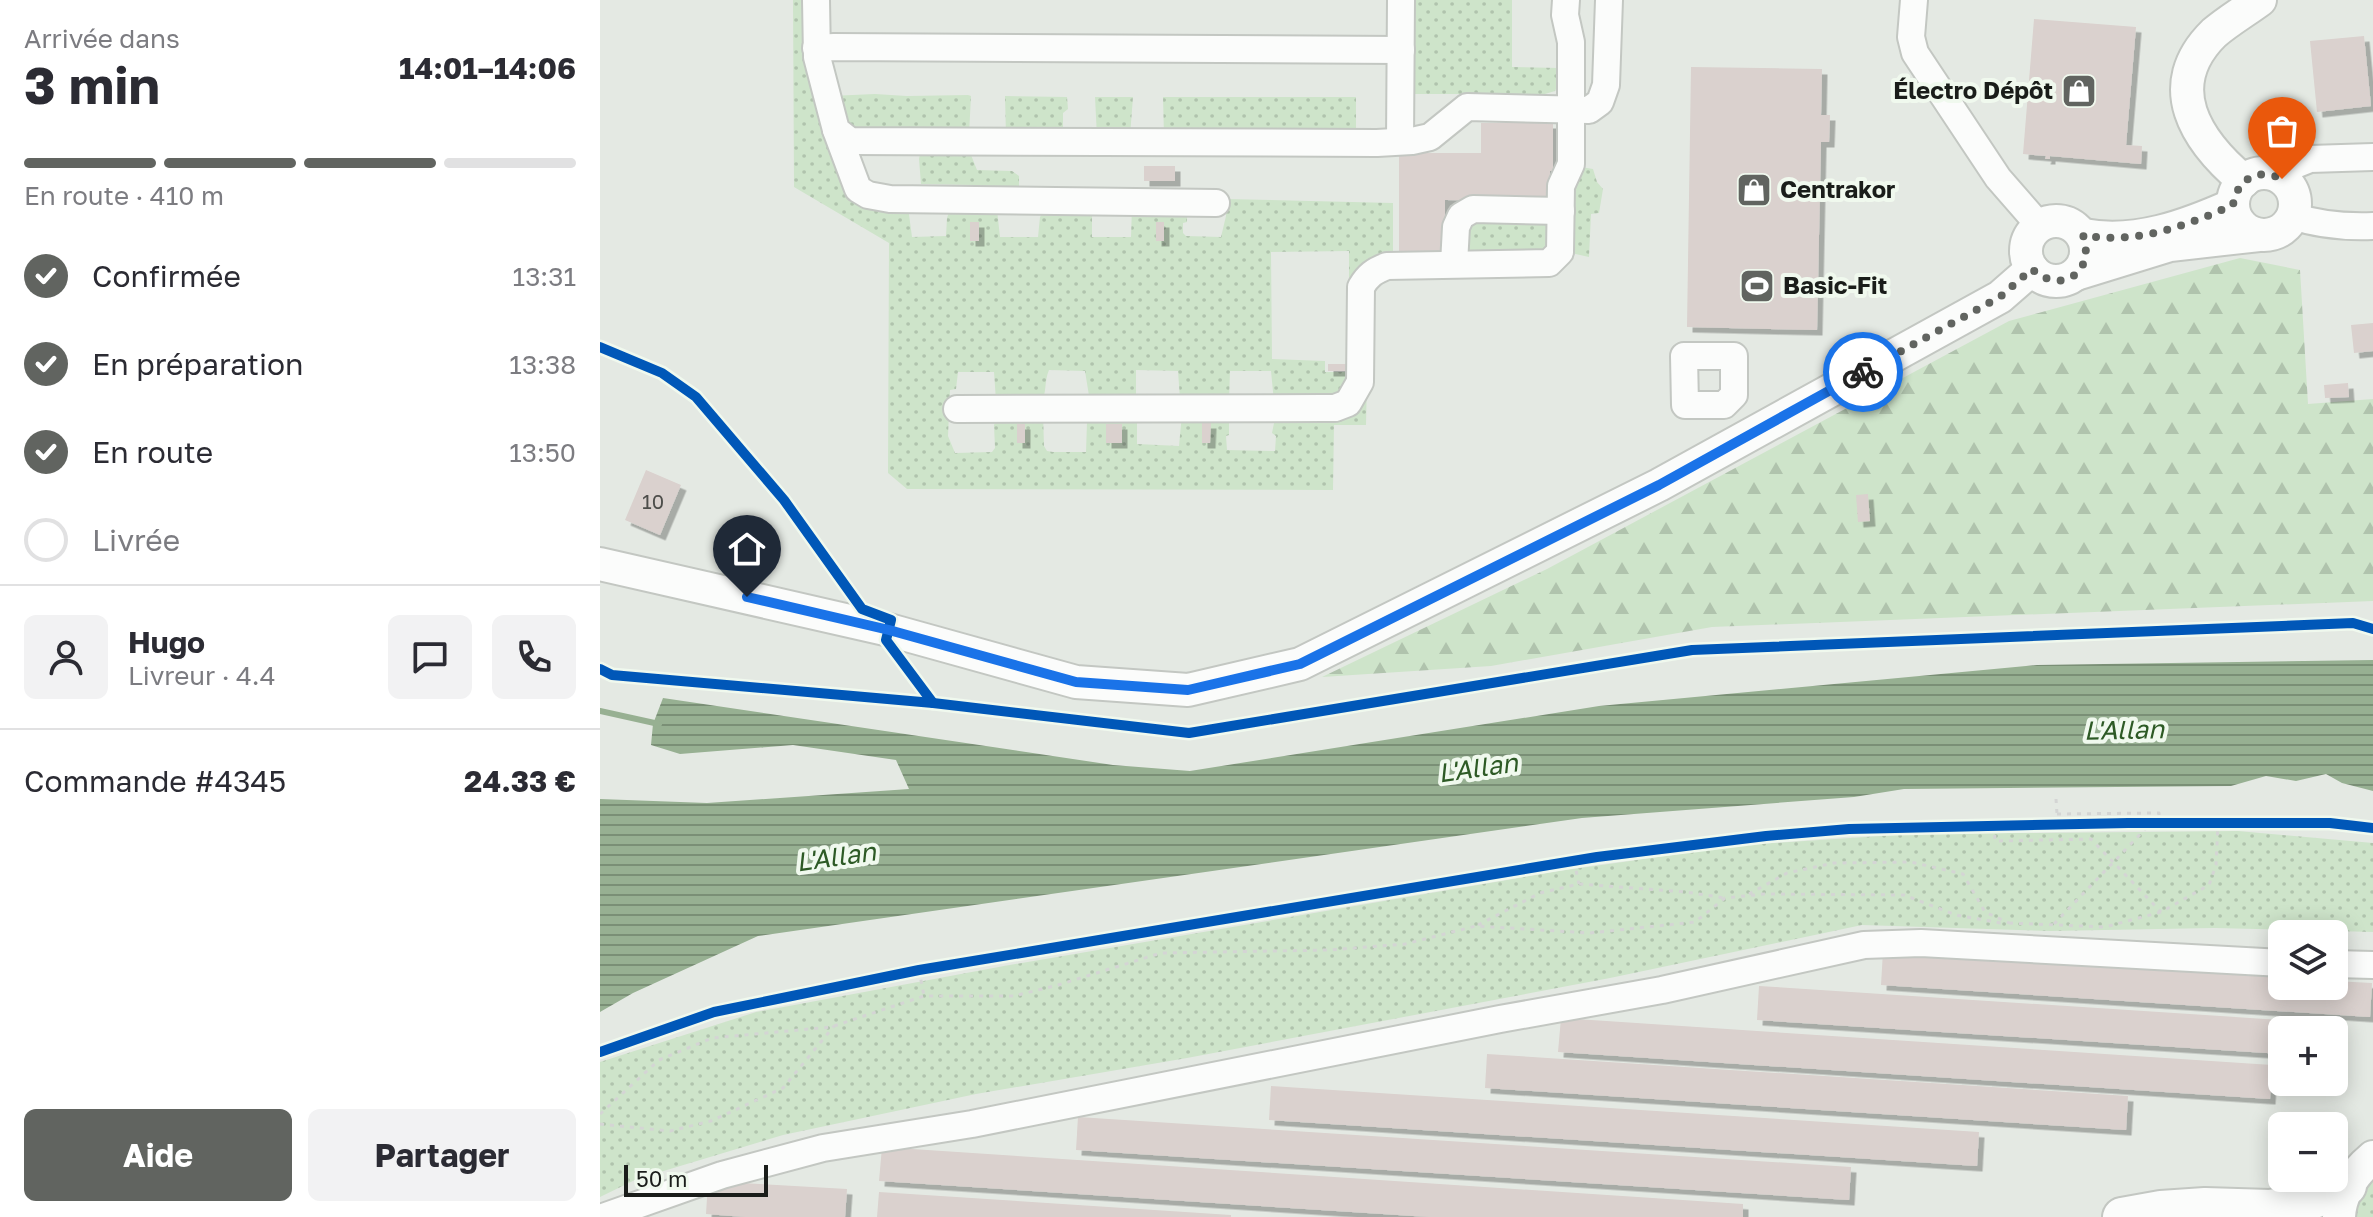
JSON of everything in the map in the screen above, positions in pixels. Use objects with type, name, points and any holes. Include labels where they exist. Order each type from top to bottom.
[{"type":"highway","points":[[2122,1217],[2205,1207],[2270,1209],[2343,1202]]},
{"type":"main road","points":[[2259,235],[2249,231],[2235,215],[2238,193],[2233,172],[2198,130],[2189,109],[2185,86],[2191,65],[2214,34],[2260,0]]},
{"type":"main road","points":[[2273,175],[2282,179],[2294,196],[2293,216],[2279,231],[2170,245],[2068,279],[2048,280],[2032,269],[2026,246],[2039,225],[2048,221],[2068,222],[2083,235],[2127,238],[2179,226],[2238,193],[2252,176],[2273,175]]},
{"type":"main road","points":[[2076,274],[2087,256],[2083,235]]},
{"type":"main road","points":[[600,564],[889,630],[1076,682],[1188,690],[1300,664],[1659,485],[2000,297],[2032,269]]},
{"type":"main road","points":[[2343,1202],[2360,1168],[2373,1157]]},
{"type":"street","points":[[816,0],[817,57],[836,130],[858,189],[868,195],[890,199],[1216,203]]},
{"type":"street","points":[[1400,141],[1401,0]]},
{"type":"street","points":[[957,409],[1335,408],[1348,403],[1360,382],[1361,287],[1368,276],[1387,266],[1549,263],[1560,252],[1561,186],[1571,164],[1571,42],[1565,15],[1566,0]]},
{"type":"street","points":[[1914,0],[1911,37],[1915,53],[1998,178],[2039,225]]},
{"type":"street","points":[[836,130],[850,141],[1400,141],[1430,137],[1467,107],[1589,110],[1600,102],[1606,85],[1609,6]]},
{"type":"street","points":[[816,48],[1401,50]]},
{"type":"street","points":[[2282,179],[2295,165],[2310,159],[2373,157]]},
{"type":"street","points":[[1454,264],[1456,227],[1461,216],[1473,209],[1561,211]]},
{"type":"street","points":[[2293,216],[2307,221],[2373,226]]},
{"type":"street","points":[[1729,400],[1757,431]]},
{"type":"street","points":[[603,1217],[722,1175],[823,1148],[972,1124],[1500,1019],[1662,990],[1864,945],[1921,943],[2268,962]]},
{"type":"street","points":[[2348,964],[2373,965]]},
{"type":"path","points":[[2056,799],[2057,824]]},
{"type":"path","points":[[2057,814],[2159,813],[2160,823]]},
{"type":"path","points":[[2054,924],[2151,823]]},
{"type":"path","points":[[600,1114],[659,1060],[712,1038],[835,1026],[924,996],[1014,996],[1161,953],[1329,950],[1405,944],[1476,926],[1540,893],[1579,884],[1725,898],[1764,894],[1904,895],[1956,915],[2009,923],[2105,927],[2161,912],[2209,885],[2216,865],[2218,823]]},
{"type":"path","points":[[1994,825],[1995,841],[2091,839],[2161,912]]},
{"type":"path","points":[[1574,861],[1579,884]]},
{"type":"path","points":[[1745,896],[1787,873],[1818,866],[1911,862],[1963,874],[1985,912],[2009,923]]},
{"type":"path","points":[[1476,926],[1590,933],[1695,922],[1725,898]]},
{"type":"path","points":[[919,970],[924,996]]},
{"type":"path","points":[[600,1124],[670,1131],[711,1121],[783,1088],[835,1026]]},
{"type":"green space","points":[[793,0],[810,0],[810,54],[850,197],[856,204],[908,207],[912,237],[946,236],[951,206],[993,206],[997,210],[1000,237],[1038,237],[1040,217],[1047,206],[1088,207],[1092,210],[1092,237],[1131,237],[1132,207],[1187,206],[1187,222],[1183,223],[1186,236],[1221,237],[1226,199],[1393,203],[1393,260],[1377,263],[1366,271],[1355,297],[1355,360],[1349,360],[1349,251],[1271,252],[1272,359],[1325,361],[1325,372],[1356,372],[1352,385],[1336,400],[1312,404],[1274,402],[1271,371],[1230,371],[1229,401],[1226,405],[1184,403],[1180,399],[1178,371],[1136,370],[1134,403],[1090,402],[1085,371],[1049,370],[1041,403],[996,401],[994,372],[958,372],[956,389],[950,390],[948,436],[955,453],[992,452],[998,413],[1043,413],[1044,446],[1047,451],[1086,452],[1087,422],[1091,414],[1137,414],[1137,444],[1179,446],[1182,414],[1229,413],[1227,450],[1275,451],[1276,436],[1272,433],[1276,413],[1318,413],[1343,409],[1361,393],[1367,378],[1366,425],[1334,425],[1333,490],[907,489],[888,473],[889,243],[794,187]]},
{"type":"green space","points":[[1405,0],[1512,0],[1512,67],[1559,68],[1559,83],[1555,91],[1545,94],[1405,94]]},
{"type":"green space","points":[[830,96],[971,96],[969,135],[853,135]]},
{"type":"green space","points":[[1005,96],[1067,97],[1063,136],[1006,136]]},
{"type":"green space","points":[[1095,97],[1133,97],[1130,136],[1097,137]]},
{"type":"green space","points":[[1163,97],[1356,97],[1356,134],[1164,136]]},
{"type":"green space","points":[[921,149],[969,150],[977,170],[1012,171],[1019,176],[1019,195],[980,197],[979,187],[974,185],[921,184]]},
{"type":"green space","points":[[1581,167],[1593,169],[1603,189],[1599,213],[1591,214],[1589,257],[1571,253],[1571,183]]},
{"type":"green space","points":[[1538,219],[1553,233],[1547,251],[1471,252],[1464,246],[1470,222]]},
{"type":"green space","points":[[2240,258],[2300,270],[2308,404],[2373,399],[2373,601],[1712,627],[1491,666],[1322,677],[1547,569],[2009,321]]},
{"type":"green space","points":[[2238,831],[2373,843],[2373,932],[2348,931],[2348,920],[2268,920],[2268,929],[2050,931],[1862,925],[1610,978],[1187,1058],[976,1094],[783,1135],[637,1179],[600,1197],[600,1062],[756,1012],[1004,966],[1559,871],[1743,845],[1911,834]]},
{"type":"green space","points":[[2373,1177],[2373,1217],[2354,1217],[2360,1193]]},
{"type":"water","name":"L'Allan","points":[[2373,660],[2373,791],[2342,783],[2326,774],[2296,781],[2266,776],[2231,786],[1904,789],[1854,797],[1582,818],[758,936],[633,993],[600,1012],[600,799],[707,803],[909,789],[896,760],[793,745],[680,754],[651,745],[653,724],[663,698],[1113,765],[1190,771],[1599,706],[2037,665]]},
{"type":"building","name":"Électro Dépôt","points":[[2034,19],[2136,27],[2126,145],[2142,146],[2141,164],[2050,156],[2050,159],[2045,159],[2046,156],[2023,154]]},
{"type":"building","points":[[2364,36],[2371,106],[2317,112],[2310,41]]},
{"type":"building","name":"Centrakor","points":[[1691,67],[1822,69],[1821,115],[1830,115],[1829,142],[1821,142],[1817,330],[1687,327]]},
{"type":"building","points":[[1481,123],[1553,123],[1550,201],[1445,200],[1445,257],[1399,257],[1399,153],[1481,153]]},
{"type":"building","points":[[1144,166],[1175,166],[1175,181],[1144,181]]},
{"type":"building","points":[[970,222],[979,222],[979,241],[970,241]]},
{"type":"building","points":[[1156,222],[1164,222],[1164,241],[1156,241]]},
{"type":"building","points":[[2373,323],[2373,351],[2354,353],[2351,325]]},
{"type":"building","points":[[1328,364],[1347,364],[1347,371],[1328,371]]},
{"type":"building","points":[[2348,383],[2349,397],[2325,398],[2324,385]]},
{"type":"building","points":[[1202,423],[1211,423],[1210,443],[1202,443]]},
{"type":"building","points":[[1017,424],[1025,424],[1025,443],[1017,443]]},
{"type":"building","points":[[1106,424],[1122,424],[1122,443],[1106,443]]},
{"type":"building","points":[[646,470],[681,485],[660,535],[625,520]]},
{"type":"building","points":[[1868,494],[1870,521],[1858,522],[1856,495]]},
{"type":"building","points":[[1883,951],[2268,976],[2268,1000],[2348,1000],[2348,982],[2372,983],[2370,1017],[1881,985]]},
{"type":"building","points":[[1759,986],[2268,1019],[2268,1053],[1757,1020]]},
{"type":"building","points":[[1561,1018],[2268,1065],[2270,1099],[1558,1052]]},
{"type":"building","points":[[1487,1054],[2128,1096],[2126,1130],[1485,1088]]},
{"type":"building","points":[[1271,1086],[1979,1132],[1977,1166],[1269,1120]]},
{"type":"building","points":[[1078,1117],[1851,1167],[1849,1200],[1076,1150]]},
{"type":"building","points":[[882,1147],[1743,1204],[1743,1217],[1429,1217],[879,1181]]},
{"type":"building","points":[[708,1181],[847,1189],[845,1217],[706,1214]]},
{"type":"building","points":[[879,1192],[1231,1215],[1231,1217],[877,1217]]},
{"type":"waterway","points":[[600,711],[659,724]]},
{"type":"cycle path","points":[[600,347],[662,373],[696,397],[784,500],[862,609],[891,620],[886,640],[933,703]]},
{"type":"cycle path","points":[[600,669],[612,675],[933,703],[1189,733],[1692,650],[2353,623],[2373,629]]},
{"type":"cycle path","points":[[600,1052],[714,1012],[919,970],[1597,857],[1849,829],[2128,823],[2330,823],[2373,828]]},
{"type":"way so far","points":[[1863,372],[2000,297],[2032,269],[2048,280],[2068,279],[2083,266],[2087,256],[2083,235],[2127,238],[2168,230],[2233,205],[2238,188],[2252,176],[2273,175],[2282,179]]},
{"type":"place","name":"Électro Dépôt","points":[[2079,91]]},
{"type":"place","name":"Centrakor","points":[[1754,190]]},
{"type":"place","name":"Basic-Fit","points":[[1757,286]]},
{"type":"route","points":[[747,597],[889,630],[1076,682],[1188,690],[1300,664],[1659,485],[1863,372]]}]
